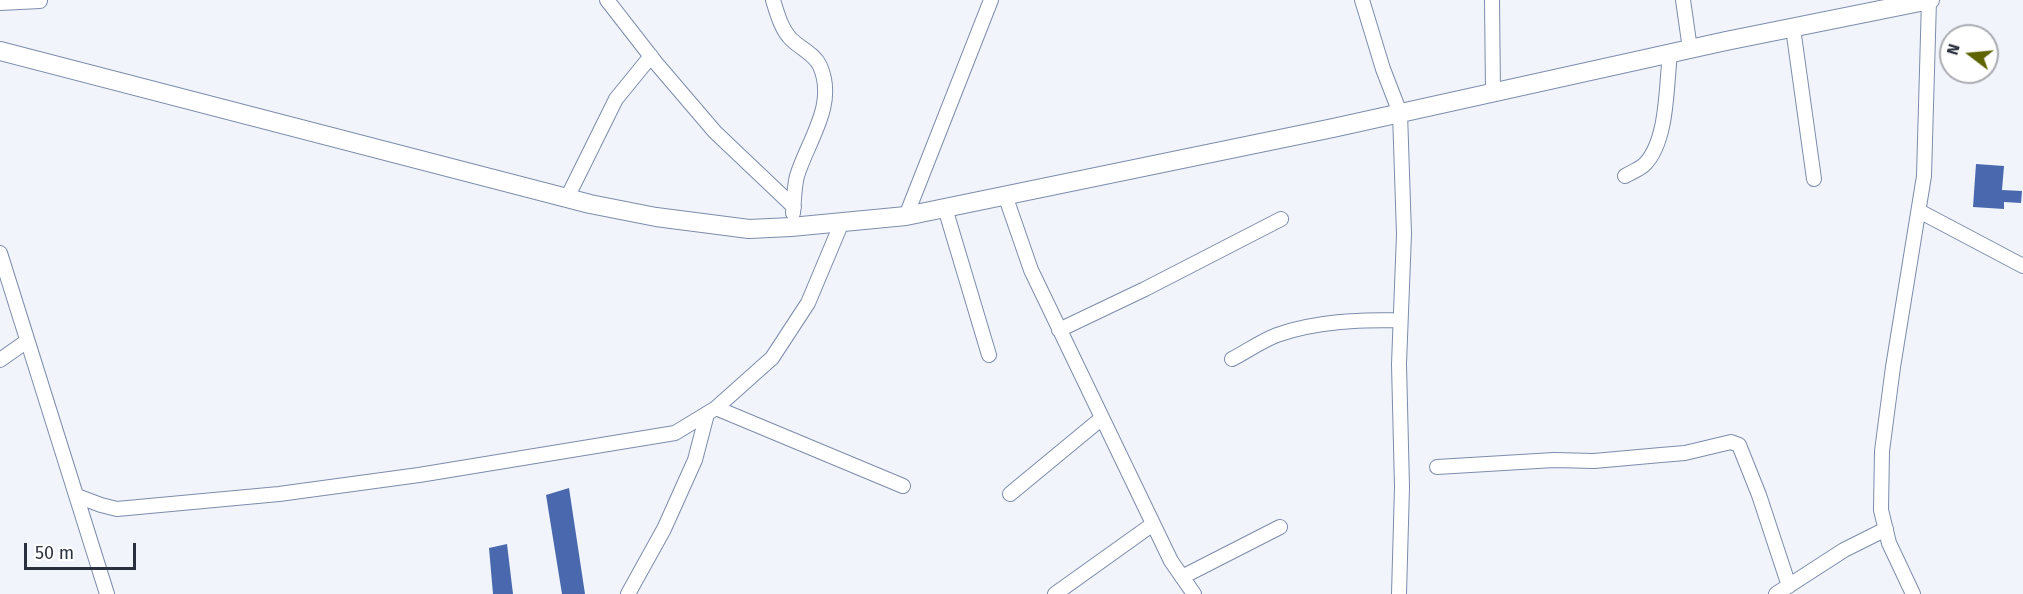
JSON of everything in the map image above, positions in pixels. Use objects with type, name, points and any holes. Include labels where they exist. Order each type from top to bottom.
[{"type":"main road","points":[[0,51],[567,198],[656,217],[748,229],[906,216],[1930,0]]},
{"type":"street","points":[[607,0],[716,132],[794,207]]},
{"type":"street","points":[[773,0],[779,20],[790,38],[819,64],[826,85],[824,112],[797,178],[791,227]]},
{"type":"street","points":[[906,216],[991,0]]},
{"type":"street","points":[[1362,0],[1383,69],[1400,113],[1404,234],[1399,363],[1402,487],[1399,594]]},
{"type":"street","points":[[1492,0],[1493,93]]},
{"type":"street","points":[[1683,0],[1690,49]]},
{"type":"street","points":[[1913,594],[1889,543],[1881,510],[1882,451],[1893,367],[1924,176],[1930,0]]},
{"type":"street","points":[[0,3],[40,1]]},
{"type":"street","points":[[1793,28],[1814,179]]},
{"type":"street","points":[[1625,176],[1644,166],[1661,136],[1670,54]]},
{"type":"street","points":[[567,198],[616,99],[651,56]]},
{"type":"street","points":[[1005,195],[1031,270],[1171,561],[1190,592]]},
{"type":"street","points":[[945,207],[989,355]]},
{"type":"street","points":[[1919,211],[2023,266]]},
{"type":"street","points":[[1059,330],[1281,219]]},
{"type":"street","points":[[77,496],[117,509],[303,491],[644,440],[675,433],[712,411],[772,358],[808,303],[842,222]]},
{"type":"street","points":[[0,253],[107,594]]},
{"type":"street","points":[[1232,359],[1275,336],[1311,327],[1357,321],[1400,320]]},
{"type":"street","points":[[0,360],[27,341]]},
{"type":"street","points":[[712,411],[903,486]]},
{"type":"street","points":[[628,594],[664,530],[695,460],[712,411]]},
{"type":"street","points":[[1010,494],[1102,418]]},
{"type":"street","points":[[1437,467],[1554,460],[1594,461],[1685,453],[1736,442],[1759,495],[1789,586]]},
{"type":"street","points":[[1055,594],[1153,524]]},
{"type":"street","points":[[1182,577],[1280,527]]},
{"type":"street","points":[[1776,594],[1844,550],[1886,529]]},
{"type":"building","points":[[1976,164],[2004,166],[2002,190],[2022,191],[2021,203],[2004,202],[2004,209],[1973,207]]},
{"type":"building","points":[[569,488],[585,594],[562,594],[546,495]]},
{"type":"building","points":[[507,544],[513,594],[493,594],[489,548]]}]
